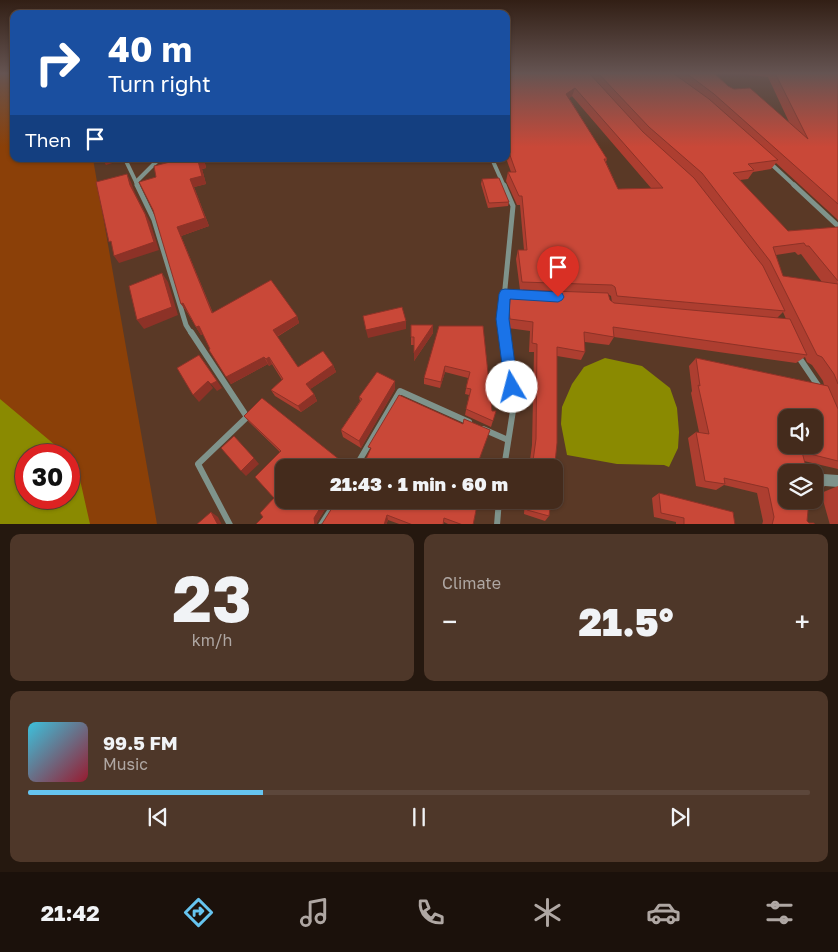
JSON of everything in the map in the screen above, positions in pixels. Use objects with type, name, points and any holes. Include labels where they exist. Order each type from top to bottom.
[{"type":"street","points":[[762,156],[838,226]]},
{"type":"street","points":[[126,162],[154,220],[186,325],[247,416],[198,464],[218,507],[230,524]]},
{"type":"street","points":[[136,182],[156,162]]},
{"type":"street","points":[[493,162],[513,206],[502,319],[514,404],[505,459]]},
{"type":"street","points":[[505,294],[514,294]]},
{"type":"street","points":[[795,349],[804,365],[818,383],[825,400]]},
{"type":"street","points":[[361,459],[400,391],[508,440]]},
{"type":"street","points":[[823,480],[838,481]]},
{"type":"street","points":[[320,524],[331,509]]},
{"type":"street","points":[[497,524],[498,509]]},
{"type":"shaded area","points":[[0,97],[10,97],[10,162],[94,162],[157,524],[0,524]]},
{"type":"shaded area","points":[[605,358],[642,366],[670,388],[677,408],[679,432],[678,448],[669,467],[664,465],[617,464],[567,455],[561,424],[562,407],[572,384],[584,367]]},
{"type":"shaded area","points":[[0,399],[54,444],[15,444],[15,509],[80,509],[80,480],[90,524],[0,524]]},
{"type":"building","points":[[510,97],[568,97],[607,159],[604,159],[618,189],[663,188],[583,97],[611,97],[643,132],[694,178],[763,266],[785,311],[617,296],[615,287],[612,285],[522,282],[518,250],[527,250],[522,196],[519,196],[508,172],[516,172],[510,155]]},
{"type":"building","points":[[621,97],[707,97],[778,160],[748,164],[754,170],[733,173],[788,231],[838,227],[838,281],[809,246],[806,246],[804,243],[773,247],[783,276],[838,284],[838,384],[834,374],[822,357],[817,355],[770,261],[702,173],[649,127]]},
{"type":"building","points":[[718,97],[761,97],[808,139],[787,97],[838,97],[838,204]]},
{"type":"building","points":[[170,162],[198,162],[202,176],[190,179],[205,218],[177,227],[212,313],[271,280],[297,316],[273,330],[298,367],[323,351],[333,365],[306,384],[314,394],[298,406],[271,390],[283,379],[269,357],[266,359],[264,357],[226,377],[209,350],[199,326],[196,327],[183,303],[181,304],[153,210],[139,182],[156,177],[154,166]]},
{"type":"building","points":[[127,174],[130,185],[145,214],[154,242],[114,256],[111,241],[109,242],[96,182]]},
{"type":"building","points":[[499,178],[509,202],[489,203],[482,179]]},
{"type":"building","points":[[162,273],[172,307],[137,320],[129,286]]},
{"type":"building","points":[[511,290],[523,292],[523,290],[608,293],[610,300],[614,303],[790,319],[807,355],[613,327],[614,337],[584,332],[585,352],[557,347],[555,459],[533,459],[536,439],[537,344],[532,343],[533,322],[510,319]]},
{"type":"building","points":[[402,307],[406,321],[366,330],[363,316]]},
{"type":"building","points":[[411,325],[433,325],[414,353],[414,337],[411,337]]},
{"type":"building","points":[[439,326],[483,326],[492,411],[496,411],[493,421],[466,409],[471,389],[466,388],[470,372],[445,366],[441,382],[424,378]]},
{"type":"building","points":[[199,355],[217,381],[211,384],[208,381],[193,395],[177,368]]},
{"type":"building","points":[[696,358],[828,386],[838,409],[838,461],[810,454],[823,454],[823,409],[778,409],[778,454],[803,454],[805,464],[778,464],[778,509],[808,509],[807,521],[814,524],[772,524],[774,517],[768,488],[724,478],[725,484],[705,481],[696,432],[709,434],[698,385],[700,386]]},
{"type":"building","points":[[377,372],[395,381],[359,441],[341,430],[362,399],[359,397]]},
{"type":"building","points":[[399,395],[463,424],[464,419],[490,430],[479,459],[366,459],[371,448],[368,447]]},
{"type":"building","points":[[262,398],[339,459],[275,459],[275,509],[320,509],[314,518],[315,524],[256,524],[263,517],[260,513],[274,498],[255,477],[281,451],[244,416]]},
{"type":"building","points":[[234,436],[254,458],[241,471],[221,448]]},
{"type":"building","points":[[659,493],[733,512],[735,524],[684,524],[684,518],[661,513]]},
{"type":"building","points":[[331,509],[476,509],[473,524],[460,524],[444,518],[443,524],[410,524],[387,515],[384,524],[322,524]]},
{"type":"building","points":[[527,509],[550,509],[549,516]]},
{"type":"building","points":[[211,512],[217,524],[197,524]]},
{"type":"route","points":[[512,387],[502,319],[505,294],[558,297]]}]
